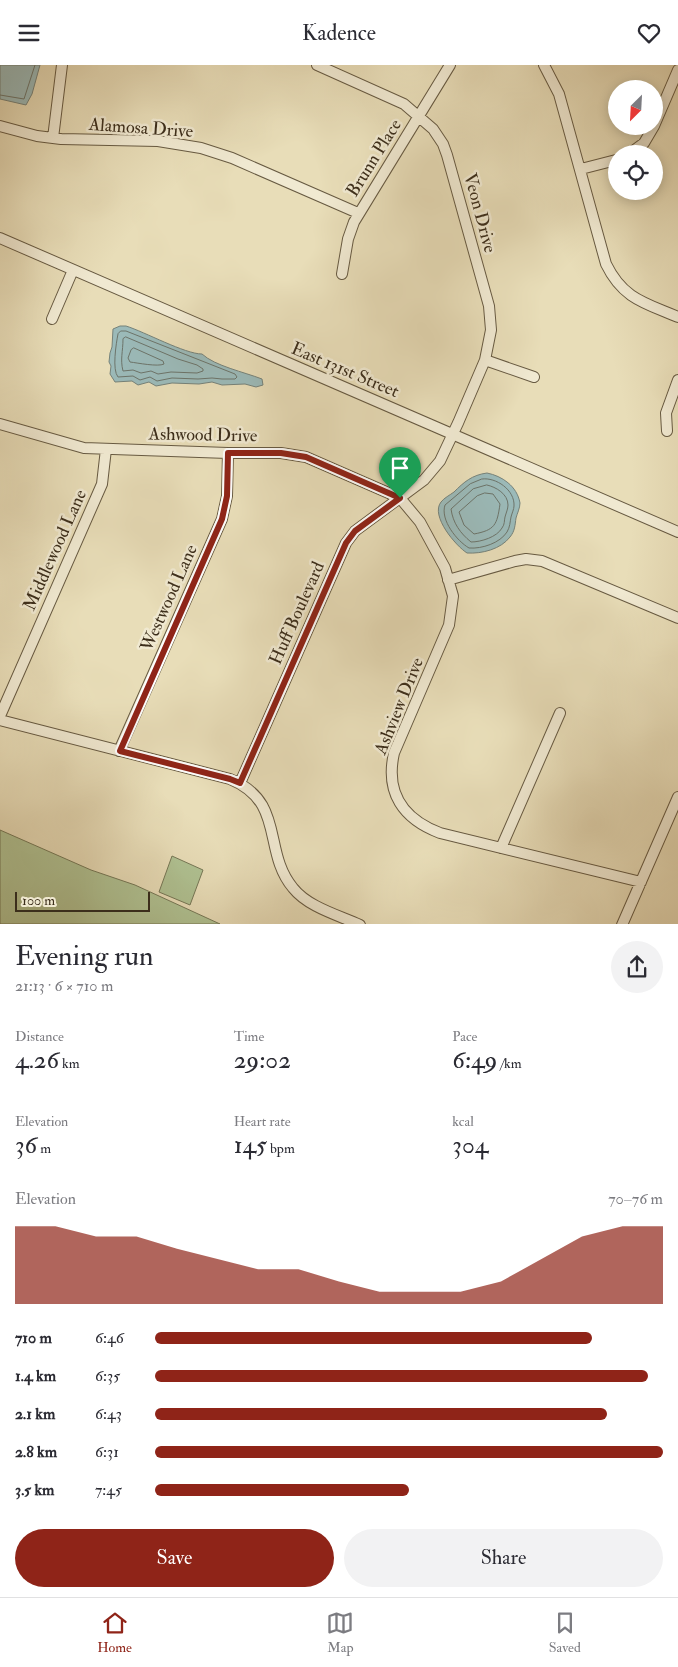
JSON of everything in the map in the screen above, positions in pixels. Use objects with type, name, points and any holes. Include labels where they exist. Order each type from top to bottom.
[{"type":"street","points":[[53,138],[62,65]]},
{"type":"street","name":"Veon Drive","points":[[317,65],[399,101],[419,115],[443,144],[489,306],[491,330],[484,360],[453,434]]},
{"type":"street","name":"Brunn Place","points":[[342,275],[348,239],[358,213],[450,65]]},
{"type":"street","points":[[544,65],[559,94],[606,264],[619,286],[631,295],[678,317]]},
{"type":"street","points":[[663,105],[678,70]]},
{"type":"street","name":"Alamosa Drive","points":[[0,126],[70,140],[158,141],[201,148],[232,158],[358,213]]},
{"type":"street","points":[[641,145],[649,135]]},
{"type":"street","points":[[581,169],[608,162]]},
{"type":"street","name":"East 131st Street","points":[[0,238],[678,532]]},
{"type":"street","points":[[52,319],[73,270]]},
{"type":"street","points":[[484,360],[534,377]]},
{"type":"street","points":[[667,431],[666,413],[678,380]]},
{"type":"street","name":"Ashwood Drive","points":[[0,423],[71,445],[106,449],[281,453],[306,457],[400,498]]},
{"type":"street","name":"Huff Boulevard","points":[[240,783],[346,543],[355,531],[434,471],[453,434]]},
{"type":"street","name":"Middlewood Lane","points":[[0,716],[102,484],[106,449]]},
{"type":"street","name":"Westwood Lane","points":[[120,751],[222,519],[227,496],[228,453]]},
{"type":"street","name":"Ashview Drive","points":[[400,498],[420,522],[438,554],[452,596],[449,625],[394,753],[391,774],[398,802],[406,812],[422,825],[440,833],[641,882]]},
{"type":"street","points":[[448,580],[515,561],[526,559],[542,561],[678,618]]},
{"type":"street","points":[[502,848],[560,713]]},
{"type":"street","points":[[0,720],[240,783],[248,788],[262,804],[268,817],[283,871],[294,889],[311,903],[358,924]]},
{"type":"street","points":[[622,924],[678,797]]},
{"type":"green space","points":[[0,830],[91,870],[135,885],[220,924],[0,924]]},
{"type":"green space","points":[[172,856],[203,870],[190,905],[159,892]]},
{"type":"water","points":[[0,65],[40,65],[32,94],[26,105],[0,99]]},
{"type":"water","points":[[126,326],[186,350],[202,354],[222,365],[262,379],[263,385],[256,387],[245,384],[222,385],[212,382],[199,384],[172,383],[156,386],[149,382],[138,385],[132,381],[115,382],[110,374],[111,366],[109,362],[113,329]]},
{"type":"water","points":[[487,473],[503,479],[512,487],[520,503],[519,509],[512,535],[502,545],[485,552],[467,553],[451,537],[441,522],[439,508],[442,501],[465,482],[477,475]]},
{"type":"route","points":[[228,453],[297,454],[400,498],[355,531],[346,543],[240,783],[120,751],[222,519],[226,507],[228,453]]}]
